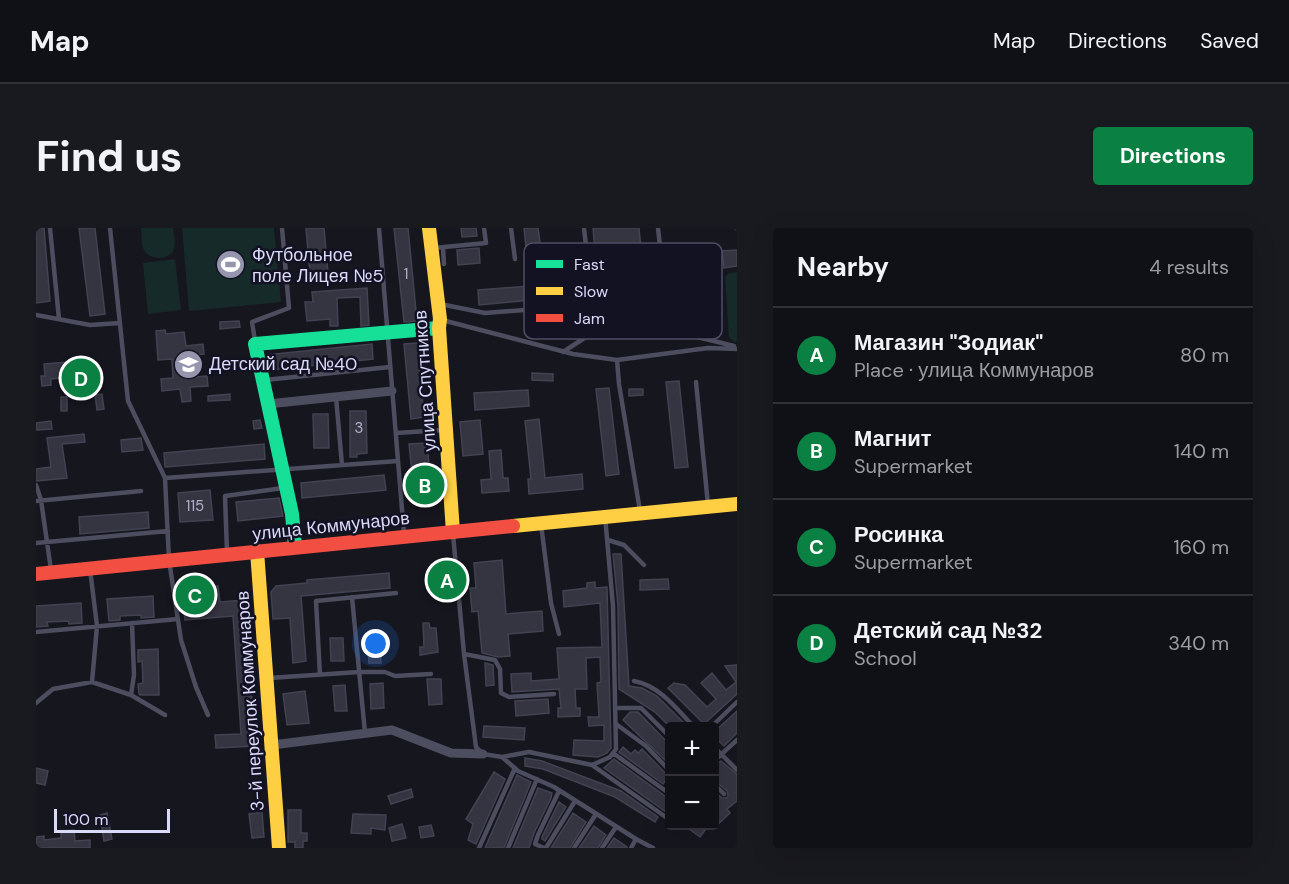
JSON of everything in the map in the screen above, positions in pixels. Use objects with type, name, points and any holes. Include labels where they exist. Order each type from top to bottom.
[{"type":"street","name":"улица Спутников","points":[[429,228],[437,248],[437,303],[453,532]]},
{"type":"street","points":[[295,546],[292,514],[255,344],[387,332],[440,324]]},
{"type":"street","points":[[268,404],[392,391]]},
{"type":"street","name":"улица Коммунаров","points":[[36,574],[295,546],[737,504]]},
{"type":"street","name":"3-й переулок Коммунаров","points":[[257,551],[279,848]]},
{"type":"street","points":[[272,745],[392,730],[451,753],[483,754]]},
{"type":"lane","points":[[50,228],[59,319]]},
{"type":"lane","points":[[110,228],[128,401],[165,478],[169,560],[181,640],[196,687],[208,715]]},
{"type":"lane","points":[[255,344],[252,322],[289,308],[282,228]]},
{"type":"lane","points":[[379,228],[404,536]]},
{"type":"lane","points":[[444,264],[437,248],[486,243],[484,228]]},
{"type":"lane","points":[[512,228],[515,259]]},
{"type":"lane","points":[[584,228],[586,243]]},
{"type":"lane","points":[[657,228],[659,243]]},
{"type":"lane","points":[[437,303],[485,313],[524,310]]},
{"type":"lane","points":[[36,315],[90,325],[120,323]]},
{"type":"lane","points":[[440,324],[563,352],[617,360],[708,348],[737,348]]},
{"type":"lane","points":[[563,352],[583,339]]},
{"type":"lane","points":[[705,339],[737,348]]},
{"type":"lane","points":[[617,360],[640,512]]},
{"type":"lane","points":[[263,380],[390,367]]},
{"type":"lane","points":[[696,382],[708,506]]},
{"type":"lane","points":[[336,397],[342,465]]},
{"type":"lane","points":[[396,433],[447,430]]},
{"type":"lane","points":[[165,478],[398,461]]},
{"type":"lane","points":[[36,485],[52,573]]},
{"type":"lane","points":[[227,553],[225,496],[285,488]]},
{"type":"lane","points":[[38,500],[141,491]]},
{"type":"lane","points":[[592,765],[610,757],[616,749],[617,742],[613,606],[605,516]]},
{"type":"lane","points":[[541,523],[551,603],[559,634]]},
{"type":"lane","points":[[36,543],[168,531]]},
{"type":"lane","points":[[453,532],[464,654],[476,747],[483,754],[502,757],[529,752],[592,765],[665,817]]},
{"type":"lane","points":[[608,540],[624,545],[644,565]]},
{"type":"lane","points":[[90,569],[97,626],[92,682]]},
{"type":"lane","points":[[320,675],[316,601],[396,593]]},
{"type":"lane","points":[[352,597],[365,733]]},
{"type":"lane","points":[[36,632],[178,619]]},
{"type":"lane","points":[[131,695],[134,675],[132,623]]},
{"type":"lane","points":[[464,654],[495,660],[500,669],[501,693],[509,697],[554,694]]},
{"type":"lane","points":[[266,678],[359,672],[385,672],[395,676],[431,674]]},
{"type":"lane","points":[[634,681],[658,690],[690,722]]},
{"type":"lane","points":[[36,703],[53,689],[92,682],[131,695],[165,715]]},
{"type":"lane","points":[[715,722],[737,702]]},
{"type":"lane","points":[[616,708],[641,708],[665,733]]},
{"type":"lane","points":[[616,724],[646,746],[665,767]]},
{"type":"lane","points":[[719,757],[737,740]]},
{"type":"lane","points":[[719,751],[737,770]]},
{"type":"lane","points":[[613,753],[665,791]]},
{"type":"lane","points":[[502,757],[515,768],[559,790],[653,848]]},
{"type":"lane","points":[[479,848],[515,768]]},
{"type":"lane","points":[[508,848],[537,779]]},
{"type":"lane","points":[[719,788],[724,794]]},
{"type":"lane","points":[[559,790],[536,844],[545,848],[575,801]]},
{"type":"lane","points":[[574,848],[596,814]]},
{"type":"lane","points":[[602,848],[616,827]]},
{"type":"lane","points":[[631,848],[636,839]]},
{"type":"green space","points":[[141,228],[173,228],[175,243],[172,253],[159,258],[146,252],[143,248]]},
{"type":"green space","name":"Футбольное поле Лицея №5","points":[[182,228],[274,228],[281,302],[189,311]]},
{"type":"green space","points":[[175,259],[181,310],[148,314],[143,263]]},
{"type":"green space","points":[[737,272],[737,341],[734,342],[729,337],[725,277],[729,273]]},
{"type":"building","points":[[36,228],[44,228],[50,301],[36,303]]},
{"type":"building","points":[[79,228],[95,228],[105,314],[90,316]]},
{"type":"building","points":[[306,228],[324,228],[328,273],[310,274]]},
{"type":"building","points":[[394,228],[408,228],[417,321],[404,322]]},
{"type":"building","points":[[461,228],[476,228],[477,236],[462,237]]},
{"type":"building","points":[[524,228],[538,228],[540,243],[526,243]]},
{"type":"building","points":[[593,228],[639,228],[640,243],[594,243]]},
{"type":"building","points":[[479,248],[480,263],[458,265],[457,250]]},
{"type":"building","points":[[737,250],[737,266],[724,268],[722,251]]},
{"type":"building","points":[[524,286],[524,301],[479,305],[478,290]]},
{"type":"building","points":[[367,288],[369,325],[361,326],[360,297],[337,298],[338,326],[330,326],[330,319],[307,321],[305,302],[313,302],[312,292]]},
{"type":"building","points":[[239,321],[240,327],[220,329],[220,322]]},
{"type":"building","points":[[165,330],[166,334],[184,332],[186,346],[203,344],[204,354],[192,355],[194,377],[207,376],[208,386],[190,387],[191,401],[182,402],[180,389],[162,391],[161,379],[173,378],[172,359],[158,360],[156,331]]},
{"type":"building","points":[[417,343],[424,417],[411,419],[404,344]]},
{"type":"building","points":[[372,344],[373,359],[270,370],[266,355]]},
{"type":"building","points":[[92,360],[93,372],[99,371],[100,382],[91,382],[90,375],[51,379],[51,385],[42,386],[41,376],[45,376],[44,364]]},
{"type":"building","points":[[532,373],[553,374],[553,381],[532,380]]},
{"type":"building","points":[[679,381],[688,467],[675,468],[666,382]]},
{"type":"building","points":[[609,388],[619,474],[606,476],[596,389]]},
{"type":"building","points":[[629,389],[643,389],[643,395],[629,396]]},
{"type":"building","points":[[528,390],[529,406],[475,410],[474,393]]},
{"type":"building","points":[[102,394],[104,409],[97,410],[95,395]]},
{"type":"building","points":[[230,394],[230,400],[208,401],[208,396]]},
{"type":"building","points":[[61,397],[67,397],[67,411],[61,411]]},
{"type":"building","points":[[350,411],[366,411],[367,453],[357,454],[357,457],[350,457]]},
{"type":"building","points":[[313,414],[328,414],[329,448],[314,448]]},
{"type":"building","points":[[539,419],[545,478],[582,474],[583,489],[529,494],[528,479],[531,479],[525,421]]},
{"type":"building","points":[[260,420],[262,428],[254,429],[253,421]]},
{"type":"building","points":[[480,420],[483,454],[463,456],[460,422]]},
{"type":"building","points":[[51,421],[52,429],[36,430],[36,423]]},
{"type":"building","points":[[84,434],[85,442],[62,444],[67,478],[36,481],[36,469],[51,467],[47,438]]},
{"type":"building","points":[[141,438],[143,450],[122,452],[121,440]]},
{"type":"building","points":[[427,443],[431,486],[407,488],[405,474],[412,473],[409,444]]},
{"type":"building","points":[[264,444],[265,459],[165,467],[164,453]]},
{"type":"building","points":[[501,450],[503,478],[508,478],[509,491],[482,493],[481,480],[491,479],[489,451]]},
{"type":"building","points":[[384,475],[386,490],[302,498],[301,483]]},
{"type":"building","points":[[210,490],[213,520],[180,522],[178,493]]},
{"type":"building","points":[[279,498],[283,516],[238,521],[236,502]]},
{"type":"building","points":[[148,512],[149,528],[80,534],[79,517]]},
{"type":"building","points":[[613,554],[621,554],[629,686],[642,688],[657,696],[683,722],[665,722],[655,712],[619,689],[618,606]]},
{"type":"building","points":[[502,560],[506,614],[542,611],[543,631],[508,634],[510,656],[498,657],[482,653],[478,611],[472,612],[470,588],[476,588],[474,563]]},
{"type":"building","points":[[448,570],[452,572],[453,586],[440,588],[439,574]]},
{"type":"building","points":[[389,573],[390,588],[301,596],[306,661],[293,663],[290,618],[273,619],[271,592],[276,586],[307,583],[307,580]]},
{"type":"building","points":[[668,579],[669,589],[640,590],[640,580]]},
{"type":"building","points":[[595,582],[595,588],[607,587],[611,748],[607,753],[598,757],[573,755],[574,740],[604,741],[604,725],[589,726],[588,717],[599,717],[597,683],[601,682],[600,657],[586,658],[587,689],[575,689],[576,708],[580,708],[580,716],[558,717],[558,708],[561,708],[559,689],[512,692],[511,674],[531,673],[531,681],[559,679],[557,648],[602,647],[600,603],[564,607],[563,591],[587,588],[587,583]]},
{"type":"building","points":[[218,586],[220,602],[245,600],[255,746],[216,748],[215,735],[241,734],[233,616],[185,620],[182,590]]},
{"type":"building","points":[[153,596],[154,617],[120,616],[120,620],[109,621],[107,599]]},
{"type":"building","points":[[81,603],[82,623],[47,622],[48,626],[36,627],[36,606]]},
{"type":"building","points":[[423,623],[429,623],[430,628],[436,628],[438,652],[420,655],[420,647],[424,647]]},
{"type":"building","points":[[379,634],[381,663],[369,663],[367,635]]},
{"type":"building","points":[[330,638],[343,638],[344,661],[331,661]]},
{"type":"building","points":[[158,649],[159,695],[140,695],[138,684],[143,683],[142,661],[138,662],[138,650]]},
{"type":"building","points":[[485,663],[493,665],[494,685],[486,686]]},
{"type":"building","points":[[737,665],[737,694],[706,722],[702,722],[668,688],[674,683],[685,685],[707,707],[716,699],[701,683],[712,673],[726,690],[736,682],[725,666]]},
{"type":"building","points":[[427,679],[441,679],[442,704],[429,705]]},
{"type":"building","points":[[383,683],[384,708],[371,709],[370,684]]},
{"type":"building","points":[[345,685],[347,711],[335,711],[333,686]]},
{"type":"building","points":[[305,691],[309,723],[287,725],[283,694]]},
{"type":"building","points":[[548,699],[549,713],[516,716],[515,701]]},
{"type":"building","points":[[737,711],[737,733],[724,746],[719,742],[719,727]]},
{"type":"building","points":[[630,712],[638,712],[665,740],[665,760],[623,720]]},
{"type":"building","points":[[484,726],[525,728],[524,740],[483,737]]},
{"type":"building","points":[[623,747],[631,754],[635,750],[638,753],[642,749],[665,773],[665,782],[663,784],[619,752]]},
{"type":"building","points":[[525,758],[542,761],[621,791],[658,817],[655,822],[615,797],[543,769],[525,766]]},
{"type":"building","points":[[614,759],[665,796],[665,811],[604,768]]},
{"type":"building","points":[[721,761],[737,774],[737,801],[727,809],[730,813],[719,823],[719,795],[727,798],[728,795],[719,784],[719,762]]},
{"type":"building","points":[[36,768],[48,771],[45,785],[36,783]]},
{"type":"building","points":[[494,772],[505,779],[476,844],[468,840],[473,824],[466,819]]},
{"type":"building","points":[[517,775],[531,782],[504,848],[485,848]]},
{"type":"building","points":[[538,788],[552,793],[551,798],[529,848],[513,848]]},
{"type":"building","points":[[411,789],[413,797],[391,804],[388,796]]},
{"type":"building","points":[[559,802],[566,807],[545,841],[542,837]]},
{"type":"building","points":[[288,810],[301,810],[301,833],[307,833],[307,841],[303,841],[303,848],[295,848],[295,842],[288,842]]},
{"type":"building","points":[[262,812],[264,837],[252,838],[249,814]]},
{"type":"building","points":[[107,813],[112,839],[104,841],[100,815]]},
{"type":"building","points":[[573,813],[586,822],[570,848],[551,848]]},
{"type":"building","points":[[353,814],[386,815],[385,830],[371,828],[371,834],[351,833]]},
{"type":"building","points":[[402,824],[406,838],[392,841],[389,828]]},
{"type":"building","points":[[431,825],[434,836],[421,838],[419,827]]},
{"type":"building","points":[[594,826],[606,835],[598,848],[579,848]]},
{"type":"building","points":[[74,830],[75,841],[90,840],[90,848],[36,848],[37,837],[44,836],[44,840],[61,838],[61,831]]},
{"type":"building","points":[[691,830],[705,830],[700,837]]},
{"type":"building","points":[[614,838],[627,847],[627,848],[607,848]]},
{"type":"traffic: fast","points":[[295,546],[292,514],[255,344],[439,328]]},
{"type":"traffic: slow","points":[[429,228],[440,319],[453,532]]},
{"type":"traffic: slow","points":[[513,526],[737,504]]},
{"type":"traffic: slow","points":[[257,551],[279,848]]},
{"type":"traffic: jam","points":[[36,574],[513,526]]},
{"type":"place","name":"Футбольное поле Лицея №5","points":[[231,265]]},
{"type":"place","name":"Детский сад №40","points":[[188,364]]},
{"type":"place","name":"Детский сад №32","points":[[81,378]]},
{"type":"place","name":"Магнит","points":[[425,485]]},
{"type":"place","name":"Магазин \"Зодиак\"","points":[[447,580]]},
{"type":"place","name":"Росинка","points":[[195,595]]}]
